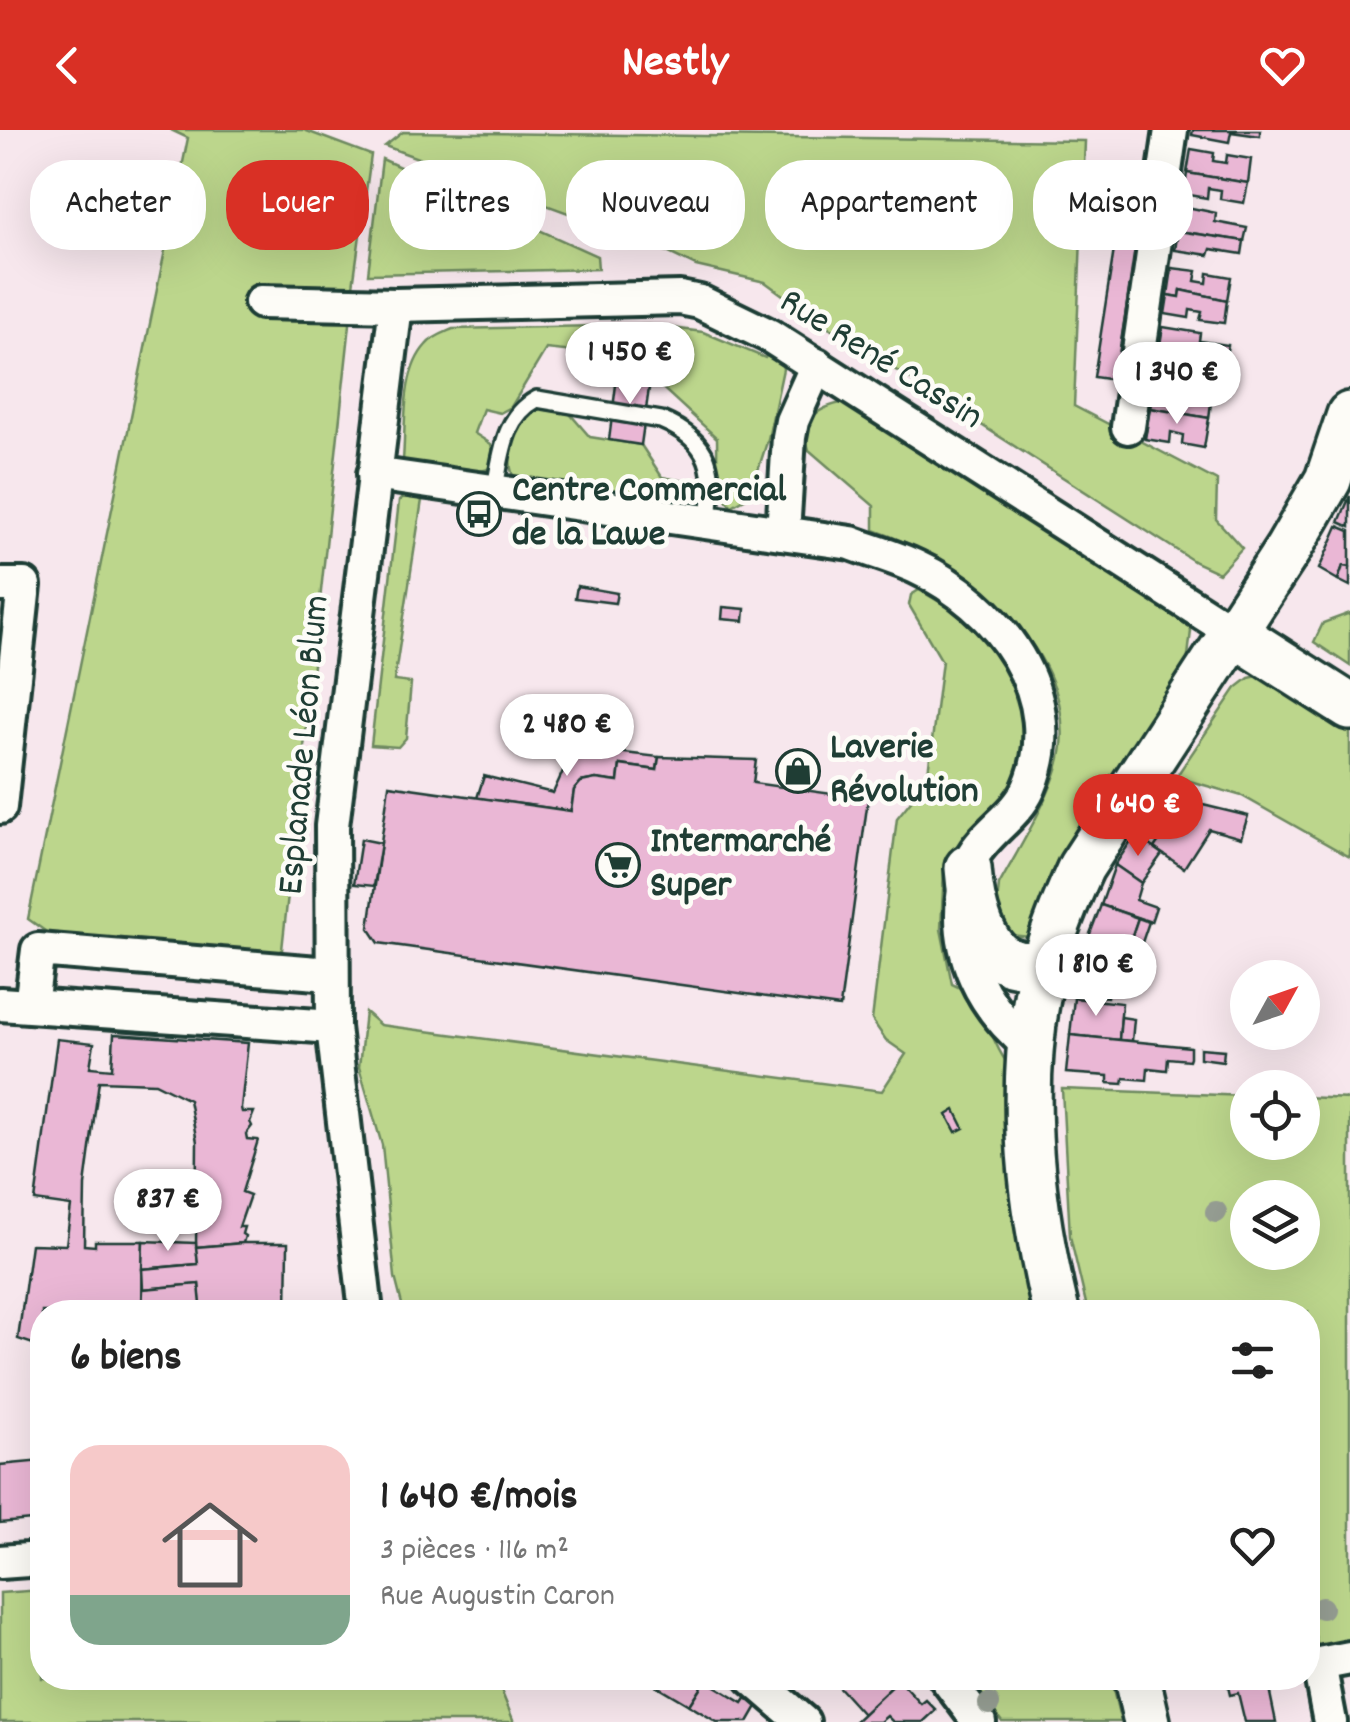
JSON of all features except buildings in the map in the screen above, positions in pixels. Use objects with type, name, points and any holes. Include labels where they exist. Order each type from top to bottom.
[{"type":"street","points":[[1128,427],[1170,130]]},
{"type":"street","name":"Rue René Cassin","points":[[261,302],[396,304],[680,298],[716,309],[817,365],[1234,633]]},
{"type":"street","name":"Esplanade Léon Blum","points":[[365,1300],[333,1027],[332,826],[396,304]]},
{"type":"street","points":[[783,533],[788,437],[817,365]]},
{"type":"street","points":[[1053,1300],[1038,1226],[1027,1116],[1044,964],[1080,867],[1288,549],[1328,480],[1350,415]]},
{"type":"street","points":[[374,474],[851,543],[918,568],[977,606],[1007,637],[1027,673],[1039,713],[1035,771],[1021,802],[978,849],[968,868],[960,916],[973,977],[998,1017],[1032,1048]]},
{"type":"street","points":[[0,585],[24,586],[0,807]]},
{"type":"street","points":[[1234,633],[1350,707]]},
{"type":"street","points":[[968,868],[973,908],[994,948],[1016,964],[1044,964]]},
{"type":"street","points":[[330,974],[38,950],[15,1005],[333,1027]]},
{"type":"street","points":[[0,1562],[30,1560]]},
{"type":"street","points":[[1330,1722],[1334,1661]]},
{"type":"street","points":[[766,1690],[803,1722]]},
{"type":"street","points":[[955,1690],[979,1722]]},
{"type":"street","points":[[1140,1690],[1147,1722]]},
{"type":"lane","points":[[494,494],[509,423],[520,408],[536,399],[677,426],[702,448],[712,467],[709,522]]},
{"type":"green space","points":[[171,130],[304,130],[371,155],[369,170],[369,160],[226,160],[226,250],[358,250],[353,286],[250,288],[251,315],[351,315],[281,959],[55,938],[28,919],[165,250],[206,250],[206,160],[183,160],[188,138]]},
{"type":"green space","points":[[403,132],[1085,141],[1084,160],[1033,160],[1033,250],[1080,250],[1074,406],[1217,481],[1216,519],[1242,548],[1219,573],[1195,562],[813,317],[765,282],[696,266],[663,250],[745,250],[745,160],[566,160],[566,212],[546,205],[546,160],[423,160],[385,146]]},
{"type":"green space","points":[[382,159],[389,162],[389,250],[546,250],[546,233],[566,242],[566,250],[584,250],[597,256],[598,269],[368,274]]},
{"type":"green space","points":[[649,325],[703,332],[765,358],[769,351],[781,359],[783,369],[768,439],[754,483],[746,498],[732,506],[719,484],[717,438],[630,358],[546,349],[511,407],[500,413],[483,409],[474,433],[491,444],[494,458],[488,469],[471,474],[408,466],[403,460],[412,369],[426,345],[438,336],[453,329]]},
{"type":"green space","points":[[851,401],[1189,622],[1186,673],[1030,937],[1010,935],[997,905],[999,885],[1036,817],[1059,762],[1060,709],[1049,673],[1029,640],[1004,611],[941,562],[874,530],[874,506],[809,450],[807,429],[815,414]]},
{"type":"green space","points":[[541,409],[570,414],[590,437],[641,445],[662,477],[697,483],[695,500],[513,477],[510,457],[514,437],[524,420]]},
{"type":"green space","points":[[406,494],[429,496],[422,500],[394,681],[411,683],[406,738],[398,747],[371,745],[399,501]]},
{"type":"green space","points":[[919,590],[983,635],[1015,682],[1022,707],[1025,732],[1014,783],[983,830],[944,868],[941,929],[952,984],[978,1007],[1005,1060],[1034,1300],[401,1300],[395,1277],[382,1145],[359,1067],[365,1012],[380,1025],[882,1091],[906,1054],[886,1040],[872,1020],[897,818],[927,781],[942,661],[909,605],[911,595]]},
{"type":"green space","points":[[1350,613],[1350,666],[1314,642],[1323,623]]},
{"type":"green space","points":[[1258,676],[1266,677],[1350,730],[1350,857],[1242,796],[1176,777],[1236,688]]},
{"type":"green space","points":[[1062,1089],[1230,1095],[1230,1160],[1320,1160],[1320,1098],[1350,1099],[1350,1642],[1320,1648],[1320,1300],[1085,1300],[1070,1236]]},
{"type":"green space","points":[[30,1591],[30,1690],[501,1690],[514,1722],[0,1722],[0,1593]]},
{"type":"green space","points":[[979,1690],[1113,1690],[1121,1722],[1002,1722]]},
{"type":"place","name":"Centre Commercial de la Lawe","points":[[479,514]]},
{"type":"place","name":"Laverie Révolution","points":[[798,771]]},
{"type":"place","name":"Intermarché Super","points":[[618,865]]}]
